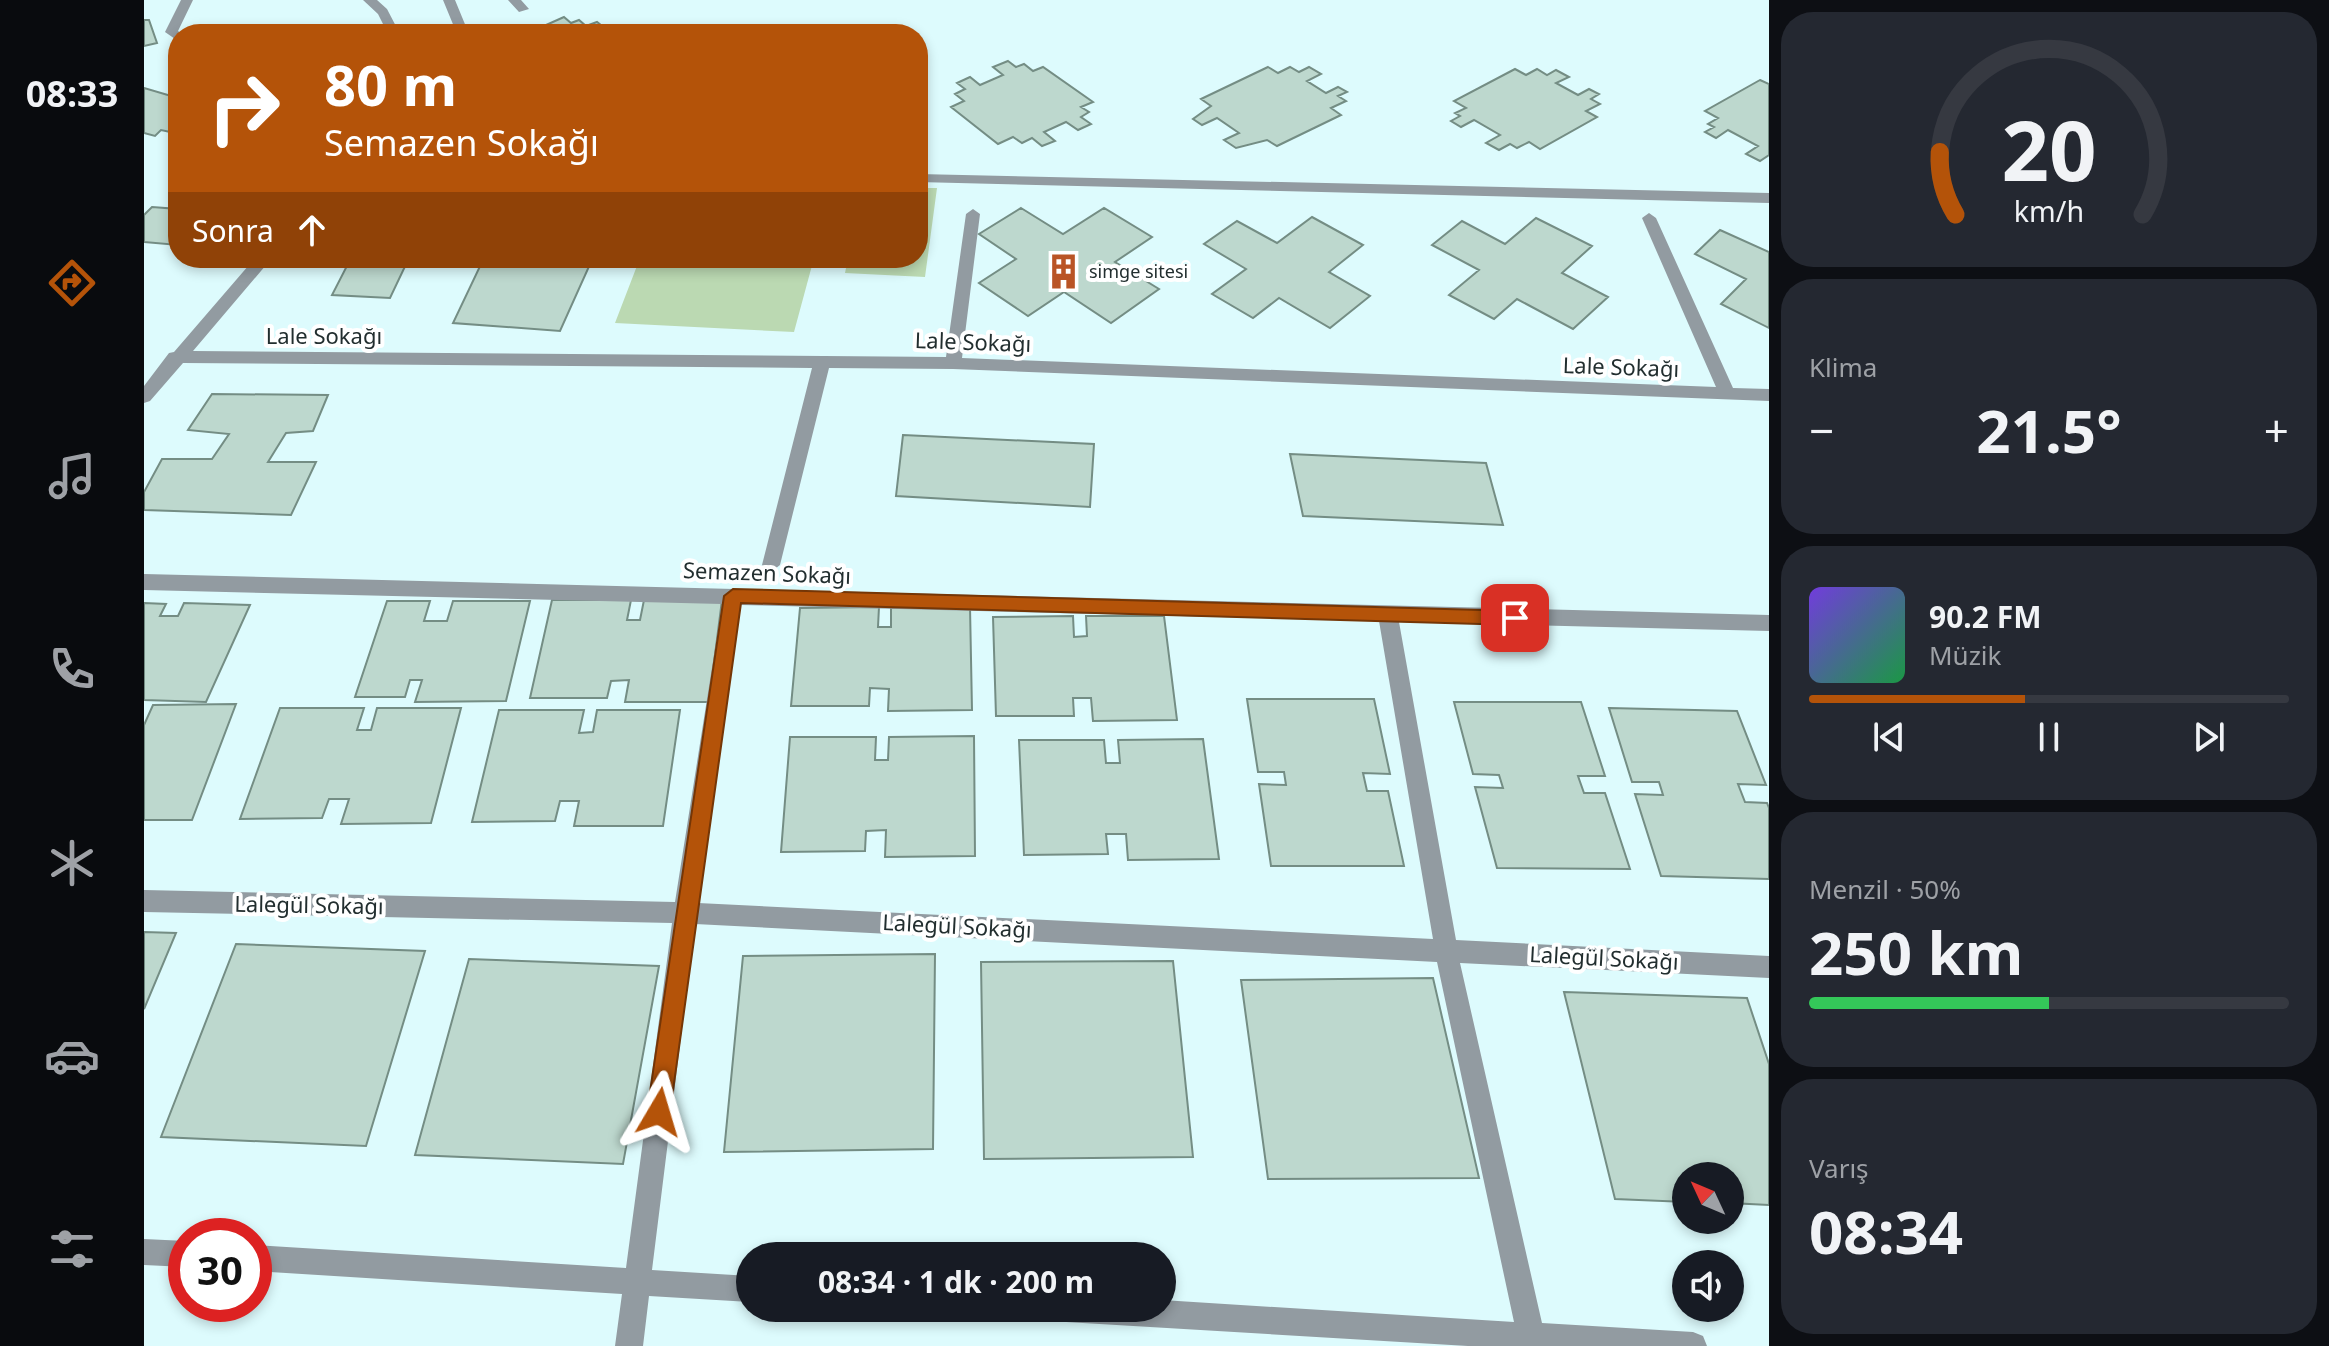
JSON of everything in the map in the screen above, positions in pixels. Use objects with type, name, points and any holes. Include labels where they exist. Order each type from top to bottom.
[{"type":"street","points":[[175,24],[187,0]]},
{"type":"street","points":[[369,0],[383,12],[389,24]]},
{"type":"street","points":[[449,0],[459,24]]},
{"type":"street","points":[[928,178],[1769,198]]},
{"type":"street","points":[[953,363],[973,214]]},
{"type":"street","points":[[1649,218],[1727,393]]},
{"type":"street","points":[[144,397],[175,357],[255,268]]},
{"type":"street","name":"Lale Sokağı","points":[[175,357],[953,363],[1769,395]]},
{"type":"street","points":[[771,565],[822,362]]},
{"type":"street","name":"Semazen Sokağı","points":[[144,582],[1388,616]]},
{"type":"street","points":[[629,1346],[685,913],[733,596]]},
{"type":"street","points":[[1532,1341],[1446,950],[1388,616],[1769,623]]},
{"type":"street","name":"Lalegül Sokağı","points":[[144,901],[685,913],[1769,967]]},
{"type":"street","points":[[144,1252],[168,1253]]},
{"type":"street","points":[[272,1259],[736,1288]]},
{"type":"street","points":[[1176,1316],[1532,1341],[1693,1346]]},
{"type":"green space","points":[[928,188],[937,188],[928,255]]},
{"type":"green space","points":[[636,268],[811,268],[794,332],[615,323]]},
{"type":"green space","points":[[846,268],[926,268],[925,277],[845,273]]},
{"type":"building","points":[[564,17],[571,23],[579,20],[584,24],[548,24]]},
{"type":"building","points":[[144,20],[149,20],[157,43],[144,46]]},
{"type":"building","points":[[1008,61],[1016,67],[1024,64],[1033,71],[1043,67],[1093,102],[1081,107],[1089,112],[1081,117],[1091,124],[1078,130],[1066,122],[1044,132],[1055,141],[1042,146],[1032,138],[1022,143],[1013,137],[998,144],[951,107],[964,101],[955,94],[965,89],[957,83],[970,77],[980,85],[1003,75],[993,67]]},
{"type":"building","points":[[1268,67],[1278,73],[1290,67],[1299,72],[1309,67],[1321,74],[1307,81],[1326,93],[1338,87],[1347,92],[1338,96],[1346,101],[1331,108],[1341,115],[1277,146],[1267,140],[1236,148],[1224,140],[1239,133],[1217,118],[1202,125],[1193,119],[1211,106],[1201,99]]},
{"type":"building","points":[[1515,69],[1526,75],[1537,69],[1547,75],[1556,70],[1569,77],[1556,83],[1578,95],[1589,89],[1599,94],[1591,99],[1600,104],[1586,111],[1597,117],[1540,149],[1529,142],[1517,148],[1510,144],[1499,150],[1486,143],[1500,135],[1474,120],[1461,127],[1451,121],[1460,116],[1455,113],[1466,108],[1454,101]]},
{"type":"building","points":[[1760,80],[1769,84],[1769,155],[1760,161],[1746,154],[1758,146],[1728,130],[1716,138],[1705,132],[1714,127],[1708,124],[1718,118],[1705,111]]},
{"type":"building","points":[[144,88],[168,95],[168,132],[161,130],[155,136],[144,133]]},
{"type":"building","points":[[152,207],[168,208],[168,244],[144,242],[144,215]]},
{"type":"building","name":"simge sitesi","points":[[1021,208],[1063,234],[1104,208],[1152,237],[1115,262],[1159,289],[1111,323],[1064,292],[1028,316],[979,283],[1016,259],[979,234]]},
{"type":"building","name":"simge sitesi","points":[[1312,217],[1363,245],[1329,272],[1370,296],[1330,328],[1279,298],[1253,318],[1212,294],[1246,269],[1204,244],[1237,221],[1277,243]]},
{"type":"building","points":[[1536,218],[1592,246],[1562,273],[1608,297],[1573,329],[1517,299],[1494,319],[1449,295],[1479,270],[1432,245],[1462,221],[1505,244]]},
{"type":"building","points":[[1720,230],[1769,252],[1769,328],[1721,304],[1746,279],[1695,254]]},
{"type":"building","points":[[346,268],[404,268],[390,298],[332,295]]},
{"type":"building","points":[[479,268],[588,268],[560,331],[453,323]]},
{"type":"building","points":[[212,394],[328,395],[313,431],[286,433],[268,462],[316,462],[291,515],[144,510],[144,492],[162,459],[212,459],[229,434],[188,430]]},
{"type":"building","points":[[903,435],[1094,444],[1090,507],[896,496]]},
{"type":"building","points":[[1290,454],[1486,463],[1503,525],[1303,516]]},
{"type":"building","points":[[552,600],[631,600],[627,620],[640,620],[644,600],[722,600],[709,702],[625,702],[629,680],[611,681],[607,698],[530,698]]},
{"type":"building","points":[[387,601],[430,601],[424,621],[447,621],[453,601],[530,601],[506,701],[415,702],[422,680],[410,680],[405,697],[355,697]]},
{"type":"building","points":[[144,603],[166,604],[160,616],[178,616],[184,603],[250,605],[206,702],[144,700]]},
{"type":"building","points":[[879,607],[878,627],[891,627],[891,608],[970,607],[972,710],[888,711],[889,689],[870,688],[869,706],[791,706],[800,608]]},
{"type":"building","points":[[1073,616],[1074,637],[1087,636],[1086,616],[1164,616],[1177,720],[1093,721],[1091,698],[1073,698],[1074,716],[996,716],[993,617]]},
{"type":"building","points":[[1247,699],[1374,699],[1390,774],[1363,773],[1367,791],[1388,791],[1404,866],[1271,866],[1259,784],[1286,785],[1284,772],[1258,772]]},
{"type":"building","points":[[1454,702],[1581,702],[1605,776],[1578,776],[1584,793],[1605,793],[1630,869],[1497,868],[1475,787],[1503,788],[1499,775],[1473,774]]},
{"type":"building","points":[[236,704],[192,820],[144,820],[144,725],[153,705]]},
{"type":"building","points":[[280,708],[364,708],[357,730],[371,730],[377,708],[461,708],[431,823],[341,824],[349,799],[329,799],[322,818],[240,819]]},
{"type":"building","points":[[1609,708],[1737,711],[1766,785],[1738,784],[1745,802],[1767,803],[1769,808],[1769,879],[1661,876],[1635,794],[1663,795],[1659,782],[1632,782]]},
{"type":"building","points":[[499,710],[584,710],[579,733],[593,732],[597,710],[680,710],[663,826],[574,826],[579,801],[560,801],[555,821],[472,822]]},
{"type":"building","points":[[974,736],[975,856],[885,857],[886,830],[866,831],[865,851],[781,852],[790,737],[876,737],[875,760],[888,760],[889,737]]},
{"type":"building","points":[[1203,739],[1219,859],[1128,860],[1126,834],[1106,834],[1108,854],[1024,855],[1019,740],[1104,740],[1106,763],[1120,763],[1118,740]]},
{"type":"building","points":[[144,932],[176,933],[144,1009]]},
{"type":"building","points":[[236,944],[425,951],[366,1146],[161,1137]]},
{"type":"building","points":[[935,954],[933,1149],[724,1152],[743,956]]},
{"type":"building","points":[[469,959],[659,966],[623,1164],[415,1155]]},
{"type":"building","points":[[1173,961],[1193,1157],[984,1159],[981,962]]},
{"type":"building","points":[[1433,978],[1479,1178],[1268,1179],[1241,980]]},
{"type":"building","points":[[1564,992],[1747,998],[1769,1064],[1769,1205],[1744,1204],[1744,1162],[1672,1162],[1672,1201],[1615,1199]]},
{"type":"place","name":"simge sitesi","points":[[1063,272]]},
{"type":"route","points":[[659,1112],[685,913],[733,596],[1515,618]]}]
